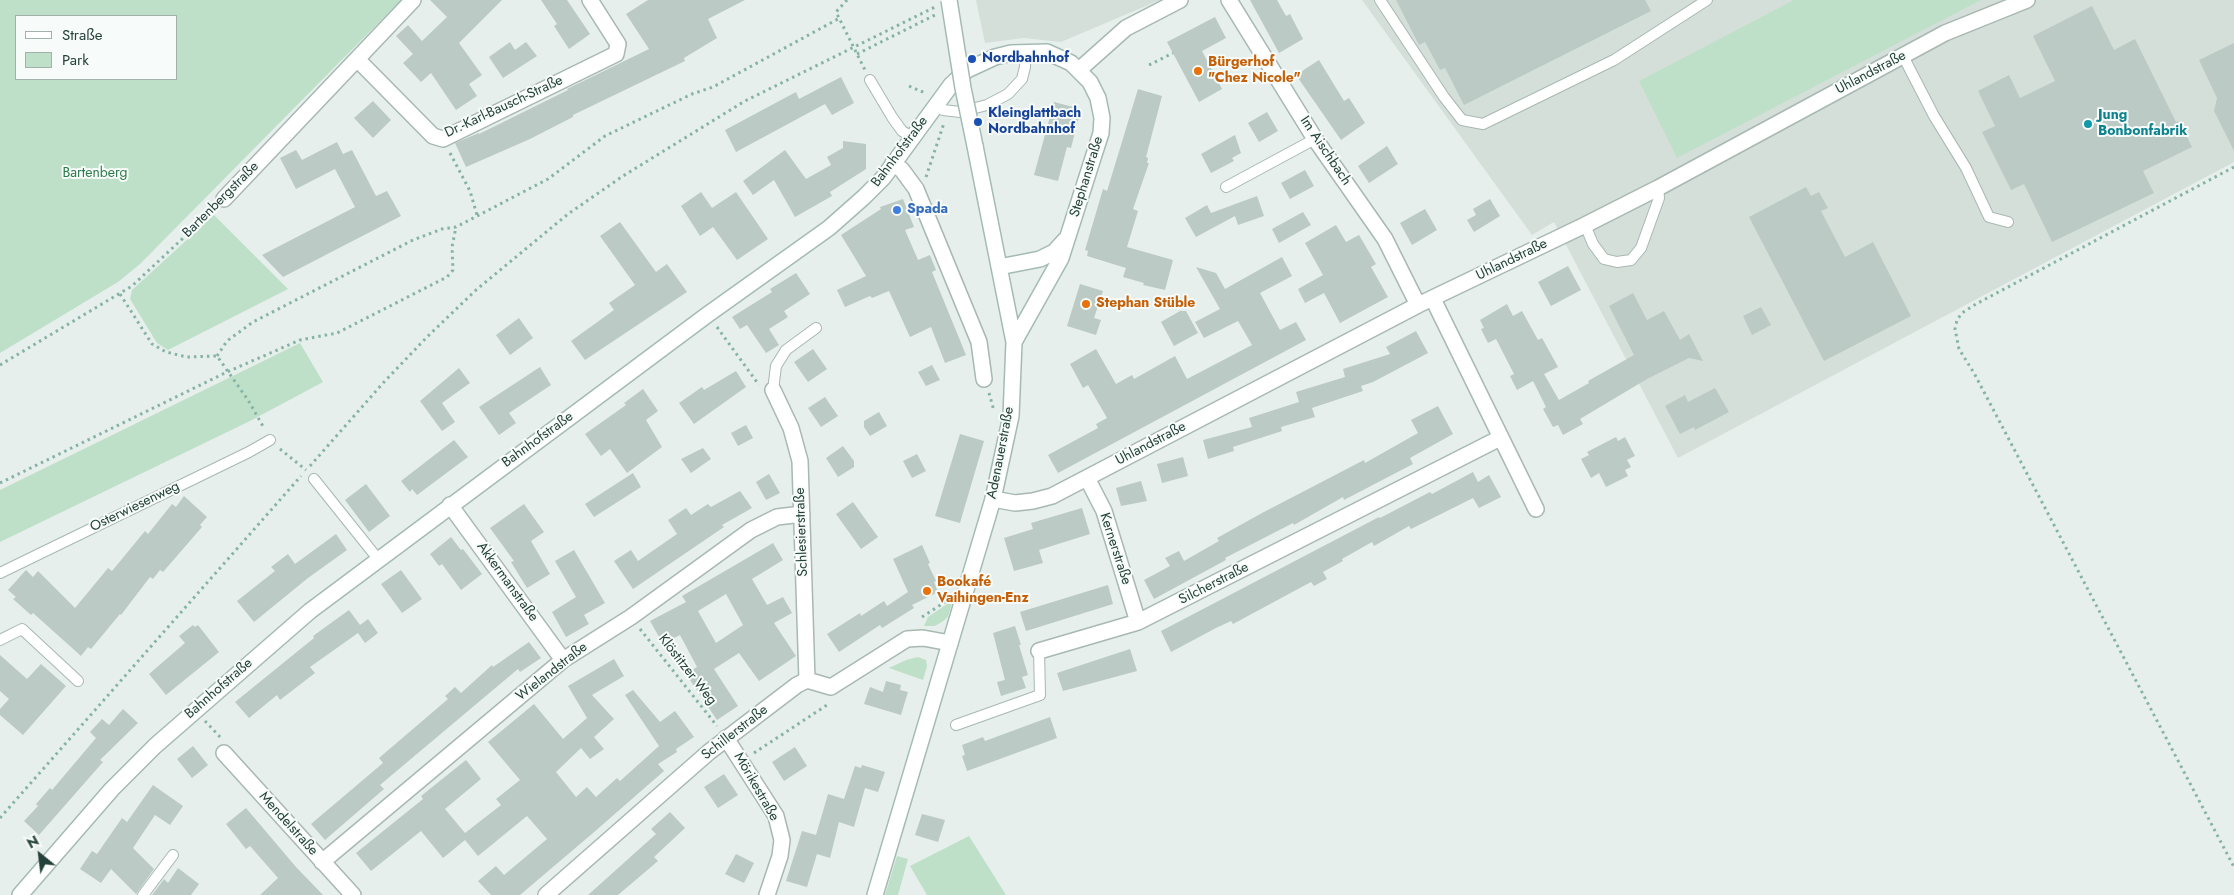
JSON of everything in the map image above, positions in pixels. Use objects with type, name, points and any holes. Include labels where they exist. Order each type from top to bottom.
[{"type":"street","name":"Bartenbergstraße","points":[[224,199],[413,0]]},
{"type":"street","name":"Dr.-Karl-Bausch-Straße","points":[[357,58],[433,136],[443,139],[616,54],[618,44],[590,0]]},
{"type":"street","points":[[1080,69],[1126,28],[1180,0]]},
{"type":"street","name":"Im Aischbach","points":[[1229,0],[1315,139],[1385,239],[1418,304]]},
{"type":"street","name":"Uhlandstraße","points":[[993,499],[1015,503],[1052,496],[1418,304],[1585,225],[1658,188],[1946,32],[2027,0]]},
{"type":"street","name":"Adenauerstraße","points":[[875,895],[993,499],[1011,416],[1014,342],[945,2]]},
{"type":"street","name":"Bahnhofstraße","points":[[20,895],[112,789],[155,746],[275,640],[378,558],[450,504],[829,228],[883,178],[912,137],[941,108],[952,85],[967,70],[996,57],[1025,51],[1054,54],[1080,69]]},
{"type":"street","name":"Stephanstraße","points":[[1014,342],[1061,258],[1101,133],[1102,118],[1098,98],[1090,82],[1080,69]]},
{"type":"street","points":[[893,163],[902,170],[916,189],[979,342],[984,379]]},
{"type":"street","points":[[999,266],[1047,256],[1062,244],[1070,230]]},
{"type":"street","points":[[1432,298],[1536,508]]},
{"type":"street","name":"Schlesierstraße","points":[[773,390],[791,428],[800,461],[807,680]]},
{"type":"street","name":"Silcherstraße","points":[[1039,651],[1138,622],[1500,438]]},
{"type":"street","name":"Kernerstraße","points":[[1087,478],[1104,511],[1138,622]]},
{"type":"street","name":"Akkermanstraße","points":[[450,504],[563,660]]},
{"type":"street","name":"Wielandstraße","points":[[322,862],[563,660],[631,617],[751,530],[777,517],[802,514]]},
{"type":"street","points":[[807,680],[831,687],[907,639],[923,638],[950,643]]},
{"type":"street","name":"Schillerstraße","points":[[546,895],[726,738],[796,685],[807,680]]},
{"type":"street","name":"Mörikestraße","points":[[726,738],[776,816],[782,840],[780,856],[767,895]]},
{"type":"street","name":"Mendelstraße","points":[[222,749],[353,895]]},
{"type":"lane","points":[[1380,0],[1444,97],[1462,120],[1483,124],[1614,60],[1707,0]]},
{"type":"lane","points":[[941,108],[960,112],[988,106],[1008,94],[1022,79],[1025,67],[1025,51]]},
{"type":"lane","points":[[1902,56],[1934,116],[1966,168],[1989,216],[2008,222]]},
{"type":"lane","points":[[870,80],[902,131],[912,137]]},
{"type":"lane","points":[[1226,187],[1315,139]]},
{"type":"lane","points":[[1585,225],[1592,244],[1604,259],[1617,262],[1631,260],[1641,248],[1659,198],[1658,188]]},
{"type":"lane","points":[[773,390],[776,366],[786,350],[816,328]]},
{"type":"lane","name":"Osterwiesenweg","points":[[0,573],[270,440]]},
{"type":"lane","points":[[314,479],[378,558]]},
{"type":"lane","points":[[0,640],[22,628],[78,681]]},
{"type":"lane","name":"Silcherstraße","points":[[956,725],[1040,695],[1039,651]]},
{"type":"lane","points":[[142,895],[173,855]]},
{"type":"path","points":[[848,0],[836,12],[870,80]]},
{"type":"path","points":[[0,818],[384,382],[476,290],[568,214],[623,176],[745,101],[945,2]]},
{"type":"path","points":[[857,54],[940,12]]},
{"type":"path","points":[[217,356],[226,341],[253,322],[413,240],[442,229],[456,227],[548,179],[605,136],[692,94],[713,87],[838,19]]},
{"type":"path","points":[[1148,65],[1173,53]]},
{"type":"path","points":[[916,189],[925,179],[939,139],[941,108]]},
{"type":"path","points":[[443,139],[470,191],[477,216]]},
{"type":"path","points":[[2234,167],[1976,304],[1962,313],[1957,320],[1955,329],[1959,349],[1979,382],[2234,866]]},
{"type":"path","name":"Bartenbergstraße","points":[[0,365],[132,286],[224,199]]},
{"type":"path","points":[[0,483],[227,372],[300,340],[337,333],[447,277],[453,270],[452,247],[456,227]]},
{"type":"path","points":[[120,294],[152,344],[166,352],[187,357],[217,356]]},
{"type":"path","points":[[714,324],[760,388],[773,390]]},
{"type":"path","points":[[217,356],[248,400],[270,440],[314,479]]},
{"type":"path","name":"Klöstitzer Weg","points":[[631,617],[726,738]]},
{"type":"path","points":[[742,762],[827,705]]},
{"type":"path","points":[[202,717],[223,740],[222,749]]},
{"type":"shaded area","points":[[976,0],[1160,0],[1061,42],[1024,38],[985,43]]},
{"type":"shaded area","points":[[1362,0],[2234,0],[2234,162],[1678,458],[1554,222],[1532,235]]},
{"type":"green space","name":"Bartenberg","points":[[0,0],[401,0],[140,264],[118,282],[0,353]]},
{"type":"green space","points":[[1794,0],[1981,0],[1677,158],[1639,81]]},
{"type":"green space","points":[[214,215],[288,289],[168,350],[157,343],[130,299],[132,290]]},
{"type":"green space","points":[[300,343],[323,382],[250,421],[0,542],[0,490]]},
{"type":"green space","points":[[950,602],[952,603],[948,617],[935,626],[924,626],[928,617]]},
{"type":"green space","points":[[918,657],[926,660],[927,666],[923,680],[889,668],[906,660]]},
{"type":"green space","points":[[969,836],[1006,895],[927,895],[910,866]]},
{"type":"green space","points":[[897,856],[908,859],[898,895],[885,895]]},
{"type":"building","points":[[430,0],[502,0],[459,43],[482,75],[469,84],[477,96],[456,110],[431,73],[421,82],[403,63],[413,54],[396,36],[408,25],[422,41],[447,17]]},
{"type":"building","points":[[541,0],[567,0],[590,34],[569,49],[554,26],[557,24]]},
{"type":"building","points":[[648,0],[745,0],[708,19],[717,38],[684,58],[685,61],[573,115],[573,117],[530,139],[466,167],[455,143],[479,134],[649,49],[626,14]]},
{"type":"building","points":[[1250,0],[1277,0],[1286,16],[1290,14],[1303,39],[1279,53]]},
{"type":"building","points":[[1396,0],[1645,0],[1651,11],[1464,105],[1445,68],[1440,70],[1425,42],[1419,45]]},
{"type":"building","name":"Jung Bonbonfabrik","points":[[2092,6],[2114,50],[2135,39],[2176,122],[2179,121],[2192,147],[2143,171],[2154,193],[2052,242],[2024,184],[2011,190],[1982,132],[1995,126],[1978,91],[2009,75],[2020,98],[2055,81],[2033,36]]},
{"type":"building","name":"Bürgerhof \"Chez Nicole\"","points":[[1215,17],[1226,38],[1202,51],[1222,89],[1199,102],[1167,42]]},
{"type":"building","points":[[510,42],[515,50],[526,42],[537,56],[503,78],[489,57]]},
{"type":"building","points":[[2234,43],[2234,151],[2214,111],[2217,98],[2199,60]]},
{"type":"building","points":[[1319,60],[1344,101],[1349,98],[1365,123],[1341,140],[1296,75]]},
{"type":"building","points":[[841,77],[854,103],[832,115],[825,104],[736,152],[725,130],[796,92],[799,99]]},
{"type":"building","points":[[1138,89],[1162,96],[1146,157],[1148,158],[1147,163],[1149,163],[1133,209],[1138,211],[1127,247],[1173,260],[1165,290],[1143,285],[1144,283],[1123,277],[1126,268],[1087,256],[1088,251],[1085,250],[1103,189],[1107,191]]},
{"type":"building","points":[[373,101],[391,120],[373,138],[354,118]]},
{"type":"building","points":[[1054,102],[1081,109],[1071,148],[1067,147],[1058,181],[1034,175]]},
{"type":"building","points":[[1267,112],[1278,131],[1259,142],[1248,123]]},
{"type":"building","points":[[1235,135],[1241,153],[1232,158],[1234,161],[1211,173],[1201,154]]},
{"type":"building","points":[[843,141],[866,144],[866,169],[830,192],[832,196],[795,217],[774,180],[753,195],[743,181],[785,150],[806,179],[831,165],[827,157],[843,148]]},
{"type":"building","points":[[337,142],[343,154],[352,150],[376,196],[387,191],[401,216],[283,277],[262,255],[355,207],[335,169],[296,189],[280,158],[296,150],[302,160]]},
{"type":"building","points":[[1387,146],[1398,164],[1369,183],[1358,166]]},
{"type":"building","points":[[1305,170],[1314,186],[1290,199],[1281,183]]},
{"type":"building","points":[[1806,187],[1811,196],[1819,192],[1828,208],[1821,211],[1845,257],[1873,242],[1911,316],[1824,361],[1749,217]]},
{"type":"building","points":[[701,192],[712,208],[736,192],[768,239],[737,260],[713,227],[700,236],[681,206]]},
{"type":"building","points":[[1257,196],[1264,216],[1238,225],[1235,216],[1196,237],[1185,218],[1207,205],[1211,213]]},
{"type":"building","points":[[903,199],[914,227],[905,230],[918,260],[930,255],[936,270],[932,272],[966,355],[945,363],[931,327],[910,337],[889,291],[872,298],[870,296],[845,307],[837,290],[866,276],[841,235],[881,209],[880,207]]},
{"type":"building","points":[[1490,199],[1500,216],[1474,232],[1467,220],[1476,215],[1473,209]]},
{"type":"building","points":[[1425,209],[1437,230],[1412,245],[1400,223]]},
{"type":"building","points":[[1303,212],[1311,225],[1279,243],[1272,229]]},
{"type":"building","points":[[620,222],[656,272],[667,264],[687,292],[585,360],[571,341],[614,310],[609,303],[635,285],[600,236]]},
{"type":"building","points":[[1336,225],[1346,242],[1359,235],[1376,264],[1371,267],[1388,297],[1340,323],[1324,293],[1305,303],[1298,289],[1323,275],[1305,243]]},
{"type":"building","points":[[1282,257],[1292,276],[1260,293],[1280,330],[1296,322],[1306,340],[1058,473],[1048,455],[1098,428],[1096,424],[1107,418],[1088,385],[1083,388],[1070,364],[1096,349],[1116,384],[1132,375],[1134,379],[1175,356],[1187,379],[1252,345],[1238,321],[1204,338],[1195,322],[1220,309],[1196,267],[1216,273],[1225,289]]},
{"type":"building","points":[[1568,266],[1581,290],[1551,306],[1538,282]]},
{"type":"building","points":[[796,273],[810,294],[784,311],[788,317],[769,329],[779,345],[766,353],[747,325],[740,329],[732,317],[772,292],[770,289]]},
{"type":"building","name":"Stephan Stüble","points":[[1080,284],[1103,291],[1094,318],[1101,320],[1096,335],[1067,326]]},
{"type":"building","points":[[1633,293],[1647,320],[1664,311],[1680,340],[1689,334],[1703,361],[1689,358],[1647,379],[1580,419],[1583,424],[1563,435],[1558,425],[1553,427],[1543,409],[1546,407],[1533,381],[1517,390],[1510,376],[1514,374],[1496,339],[1488,343],[1481,329],[1484,328],[1480,320],[1507,304],[1513,316],[1522,311],[1538,340],[1542,338],[1558,367],[1544,374],[1559,400],[1634,355],[1609,306]]},
{"type":"building","points":[[1761,307],[1771,325],[1752,335],[1743,316]]},
{"type":"building","points":[[1180,311],[1186,311],[1198,333],[1174,346],[1161,322]]},
{"type":"building","points":[[519,318],[533,338],[510,355],[496,335]]},
{"type":"building","points":[[1416,331],[1428,353],[1373,382],[1361,386],[1363,391],[1312,408],[1315,417],[1281,427],[1282,431],[1233,447],[1234,451],[1208,459],[1203,440],[1252,427],[1249,418],[1299,402],[1296,392],[1345,377],[1343,369],[1390,354],[1386,347]]},
{"type":"building","points":[[813,349],[827,369],[808,382],[794,362]]},
{"type":"building","points":[[932,365],[940,380],[926,386],[918,372]]},
{"type":"building","points":[[540,367],[551,385],[509,413],[516,423],[499,435],[479,407]]},
{"type":"building","points":[[459,368],[470,383],[442,403],[455,422],[442,431],[420,401]]},
{"type":"building","points":[[736,371],[746,387],[694,424],[679,403],[702,387],[704,390]]},
{"type":"building","points":[[1715,388],[1729,412],[1695,430],[1694,427],[1680,434],[1665,406],[1685,395],[1688,402]]},
{"type":"building","points":[[643,389],[658,411],[646,420],[662,447],[627,473],[610,449],[601,456],[585,434],[626,405],[624,403]]},
{"type":"building","points":[[825,397],[838,416],[821,427],[808,408]]},
{"type":"building","points":[[1438,406],[1453,434],[1410,458],[1413,464],[1344,500],[1343,497],[1294,525],[1293,523],[1225,558],[1226,560],[1154,599],[1144,580],[1170,566],[1165,558],[1179,551],[1184,561],[1219,541],[1217,538],[1262,513],[1364,460],[1365,463],[1418,433],[1411,420]]},
{"type":"building","points":[[879,412],[887,426],[870,436],[864,427],[864,421]]},
{"type":"building","points":[[746,425],[753,438],[738,446],[731,433]]},
{"type":"building","points":[[960,434],[984,441],[960,523],[935,516]]},
{"type":"building","points":[[1616,437],[1618,441],[1625,437],[1635,456],[1627,460],[1631,467],[1625,470],[1628,476],[1606,487],[1599,473],[1591,478],[1581,459],[1589,455],[1587,452]]},
{"type":"building","points":[[454,440],[468,457],[417,495],[412,489],[410,492],[401,481]]},
{"type":"building","points":[[843,446],[854,461],[854,467],[838,477],[826,458]]},
{"type":"building","points":[[703,448],[711,459],[691,473],[681,459]]},
{"type":"building","points":[[917,454],[926,471],[912,478],[903,461]]},
{"type":"building","points":[[1183,457],[1188,476],[1162,483],[1157,464]]},
{"type":"building","points":[[1473,472],[1478,482],[1489,475],[1501,497],[1479,508],[1473,498],[1411,529],[1409,526],[1374,546],[1372,542],[1323,572],[1327,579],[1314,586],[1311,582],[1233,624],[1231,621],[1171,652],[1161,631],[1379,517],[1430,492],[1432,494]]},
{"type":"building","points":[[633,473],[641,487],[594,517],[585,504]]},
{"type":"building","points":[[769,474],[780,493],[766,500],[756,482]]},
{"type":"building","points":[[1141,481],[1147,501],[1121,506],[1116,488]]},
{"type":"building","points":[[366,484],[390,516],[369,532],[345,500]]},
{"type":"building","points":[[740,491],[752,508],[722,525],[724,527],[633,589],[614,561],[631,550],[638,561],[677,534],[668,520],[686,508],[691,515],[708,504],[711,507]]},
{"type":"building","points":[[184,496],[207,517],[200,525],[202,527],[163,572],[160,570],[153,579],[150,577],[121,615],[91,649],[88,647],[81,656],[33,613],[31,615],[13,599],[16,597],[8,590],[26,570],[33,577],[38,571],[75,608],[108,568],[112,571],[145,531],[148,534],[172,504],[176,507]]},
{"type":"building","points":[[853,502],[878,537],[861,549],[836,514]]},
{"type":"building","points":[[524,504],[544,532],[531,541],[550,574],[527,588],[511,562],[514,561],[490,528]]},
{"type":"building","points":[[1082,508],[1090,534],[1039,550],[1043,563],[1014,571],[1004,538],[1033,529],[1031,523]]},
{"type":"building","points":[[336,534],[347,550],[308,578],[254,622],[237,601],[275,571],[271,567],[288,554],[295,564]]},
{"type":"building","points":[[451,537],[482,574],[461,590],[442,564],[439,566],[430,554]]},
{"type":"building","points":[[773,543],[783,560],[752,579],[767,605],[783,597],[792,613],[774,623],[796,656],[759,681],[739,653],[714,669],[738,706],[717,720],[686,674],[697,667],[680,635],[663,644],[650,621],[686,602],[682,596]],"holes":[[[726,594],[743,625],[716,643],[698,611]]]},
{"type":"building","points":[[922,545],[930,563],[928,564],[936,581],[934,582],[938,592],[912,605],[914,608],[882,628],[880,625],[839,652],[827,634],[860,613],[861,616],[884,601],[887,606],[908,592],[893,559]]},
{"type":"building","points":[[574,550],[605,603],[584,615],[589,624],[566,637],[552,612],[576,597],[555,561]]},
{"type":"building","points":[[401,570],[422,599],[402,613],[381,584]]},
{"type":"building","points":[[1108,585],[1113,604],[1026,631],[1020,612]]},
{"type":"building","points":[[349,610],[360,625],[368,619],[378,633],[365,643],[358,633],[310,667],[315,673],[280,700],[277,695],[249,718],[235,702],[314,638],[313,636]]},
{"type":"building","points":[[193,625],[195,627],[198,625],[219,652],[166,695],[149,674],[185,643],[179,636]]},
{"type":"building","points":[[1015,626],[1028,675],[1022,677],[1026,688],[1001,696],[997,682],[1005,680],[993,633]]},
{"type":"building","points":[[529,642],[541,658],[520,672],[518,669],[380,785],[384,789],[325,840],[311,824],[383,763],[379,758],[448,699],[445,696],[455,687],[461,693],[492,665],[493,667]]},
{"type":"building","points":[[1130,649],[1137,671],[1063,691],[1057,673]]},
{"type":"building","points":[[0,655],[27,679],[41,664],[66,686],[23,735],[0,715],[0,709],[9,699],[0,691]]},
{"type":"building","points":[[614,659],[624,676],[592,695],[614,719],[594,737],[604,749],[590,759],[581,748],[556,772],[576,797],[587,787],[596,797],[617,778],[620,781],[659,746],[625,695],[633,690],[660,722],[675,711],[694,737],[676,749],[677,752],[658,764],[664,771],[520,895],[491,895],[478,881],[496,866],[504,875],[547,839],[527,816],[478,856],[465,840],[443,858],[421,831],[371,871],[356,853],[423,799],[421,796],[466,760],[481,779],[445,809],[465,833],[501,805],[496,799],[520,780],[488,742],[534,704],[563,739],[587,718],[568,686]]},
{"type":"building","points":[[886,681],[901,685],[900,690],[908,692],[901,715],[864,704],[870,687],[883,692]]},
{"type":"building","points":[[123,709],[138,723],[100,760],[103,762],[39,835],[24,821],[38,806],[36,804],[50,788],[52,790],[96,738],[90,732],[102,719],[109,725]]},
{"type":"building","points":[[1050,717],[1057,738],[967,771],[962,756],[965,755],[962,745],[983,737],[985,741]]},
{"type":"building","points":[[193,746],[208,765],[192,778],[177,759]]},
{"type":"building","points":[[795,747],[807,766],[784,781],[772,762]]},
{"type":"building","points":[[862,765],[885,772],[878,792],[865,788],[854,827],[839,822],[830,858],[817,854],[807,887],[786,881],[802,831],[816,835],[828,794],[844,799],[855,766],[861,768]]},
{"type":"building","points":[[724,774],[738,795],[718,808],[704,787]]},
{"type":"building","points":[[153,785],[183,806],[170,825],[155,815],[133,848],[154,869],[136,894],[111,869],[101,883],[80,869],[92,851],[97,854],[122,818],[127,822]]},
{"type":"building","points":[[246,808],[296,867],[323,895],[260,895],[278,878],[250,846],[246,849],[226,824]]},
{"type":"building","points":[[670,812],[685,828],[654,857],[658,861],[618,895],[588,895],[656,834],[651,829]]},
{"type":"building","points":[[922,814],[945,820],[938,842],[915,835]]},
{"type":"building","points":[[736,854],[754,863],[744,883],[725,874]]},
{"type":"building","points":[[178,868],[199,884],[191,895],[152,895],[164,879],[168,883]]},
{"type":"place","name":"Nordbahnhof","points":[[972,59]]},
{"type":"place","name":"Bürgerhof \"Chez Nicole\"","points":[[1198,71]]},
{"type":"place","name":"Kleinglattbach Nordbahnhof","points":[[978,122]]},
{"type":"place","name":"Jung Bonbonfabrik","points":[[2088,124]]},
{"type":"place","name":"Spada","points":[[897,210]]},
{"type":"place","name":"Stephan Stüble","points":[[1086,304]]},
{"type":"place","name":"Bookafé Vaihingen-Enz","points":[[927,591]]}]
